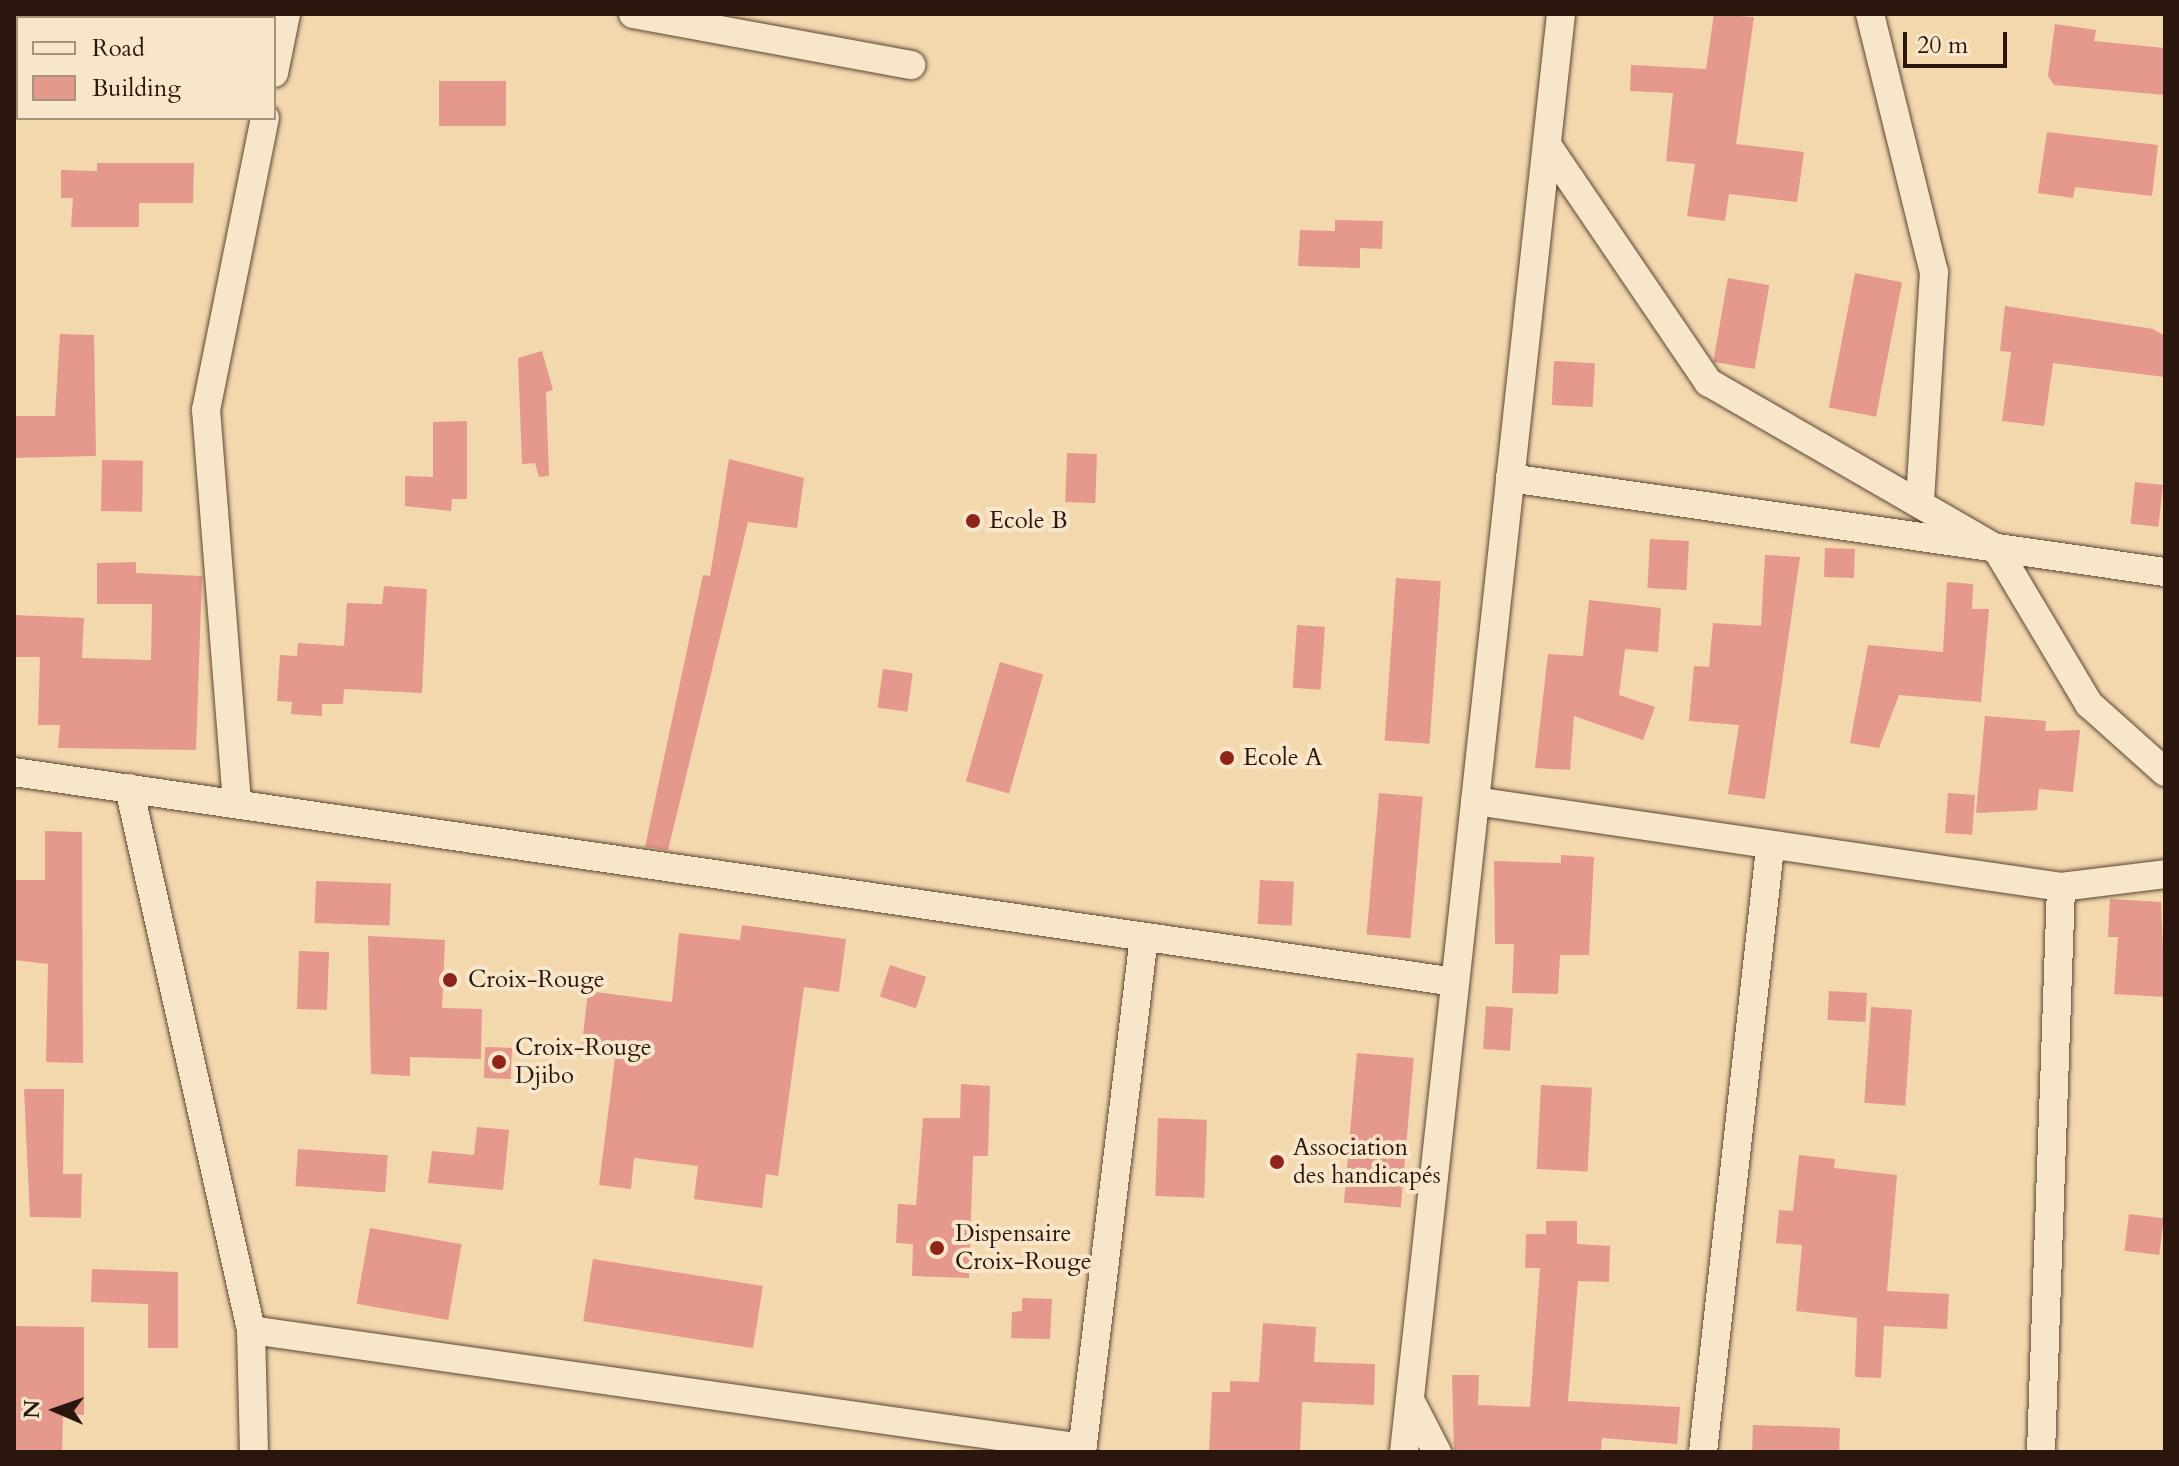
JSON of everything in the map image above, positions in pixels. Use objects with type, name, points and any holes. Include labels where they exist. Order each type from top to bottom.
[{"type":"street","points":[[276,63],[286,14]]},
{"type":"street","points":[[633,14],[911,65]]},
{"type":"street","points":[[1404,1452],[1561,14]]},
{"type":"street","points":[[1870,14],[1934,272],[1920,504]]},
{"type":"street","points":[[237,803],[206,410],[265,120]]},
{"type":"street","points":[[1547,145],[1708,382],[1996,548],[2089,704],[2165,772]]},
{"type":"street","points":[[1510,478],[2165,572]]},
{"type":"street","points":[[14,772],[1455,982]]},
{"type":"street","points":[[129,788],[251,1330],[254,1452]]},
{"type":"street","points":[[1475,801],[1770,848],[2061,887],[2165,874]]},
{"type":"street","points":[[1703,1452],[1770,848]]},
{"type":"street","points":[[2041,1452],[2061,887]]},
{"type":"street","points":[[251,1330],[1082,1450],[1144,937]]},
{"type":"street","points":[[1410,1400],[1437,1452]]},
{"type":"building","points":[[1714,14],[1754,17],[1736,144],[1804,152],[1797,202],[1729,194],[1725,221],[1687,216],[1695,164],[1666,161],[1673,93],[1630,91],[1631,65],[1706,69]]},
{"type":"building","points":[[2055,24],[2096,30],[2094,41],[2165,48],[2165,95],[2054,85],[2048,76]]},
{"type":"building","points":[[439,81],[506,81],[506,126],[439,126]]},
{"type":"building","points":[[2047,132],[2158,145],[2152,196],[2075,187],[2073,198],[2038,193]]},
{"type":"building","points":[[97,163],[194,163],[193,203],[139,203],[139,227],[71,227],[73,198],[61,198],[61,170],[97,171]]},
{"type":"building","points":[[1335,220],[1383,221],[1382,249],[1360,248],[1360,268],[1298,266],[1300,230],[1335,231]]},
{"type":"building","points":[[1855,273],[1902,282],[1876,417],[1829,407]]},
{"type":"building","points":[[1728,278],[1769,285],[1755,369],[1713,362]]},
{"type":"building","points":[[2005,306],[2153,329],[2165,336],[2165,377],[2053,363],[2044,426],[2002,421],[2011,352],[2000,351]]},
{"type":"building","points":[[60,334],[94,335],[96,456],[14,458],[14,416],[55,416]]},
{"type":"building","points":[[542,351],[553,390],[546,392],[549,476],[539,477],[535,463],[522,464],[518,358]]},
{"type":"building","points":[[1554,361],[1595,363],[1593,407],[1552,405]]},
{"type":"building","points":[[467,421],[467,499],[452,499],[451,511],[405,506],[405,476],[433,477],[433,422]]},
{"type":"building","points":[[1067,453],[1097,454],[1095,503],[1065,502]]},
{"type":"building","points":[[729,459],[804,478],[797,528],[748,522],[668,850],[645,847],[703,575],[710,576]]},
{"type":"building","points":[[102,460],[143,461],[142,512],[101,511]]},
{"type":"building","points":[[2135,482],[2163,485],[2158,527],[2131,524]]},
{"type":"building","points":[[1650,539],[1689,541],[1686,590],[1647,588]]},
{"type":"building","points":[[1825,548],[1855,549],[1854,578],[1824,577]]},
{"type":"building","points":[[1765,555],[1800,557],[1765,799],[1728,794],[1739,725],[1689,721],[1694,666],[1709,667],[1713,623],[1761,626]]},
{"type":"building","points":[[136,562],[136,573],[202,576],[196,750],[58,748],[60,725],[38,725],[40,657],[14,657],[14,615],[84,618],[82,658],[151,660],[152,604],[97,604],[97,563]]},
{"type":"building","points":[[1396,578],[1441,581],[1430,744],[1385,741]]},
{"type":"building","points":[[1947,582],[1973,584],[1972,609],[1989,609],[1981,702],[1899,695],[1879,748],[1850,743],[1868,645],[1943,652]]},
{"type":"building","points":[[384,586],[427,589],[422,693],[344,689],[343,704],[322,704],[322,716],[291,714],[292,702],[277,701],[280,655],[297,656],[298,643],[344,646],[347,603],[382,604]]},
{"type":"building","points":[[1589,600],[1661,608],[1658,652],[1625,649],[1619,695],[1655,707],[1643,740],[1574,716],[1570,770],[1535,768],[1548,654],[1583,656]]},
{"type":"building","points":[[1297,625],[1325,627],[1321,690],[1293,688]]},
{"type":"building","points":[[1000,662],[1043,674],[1009,794],[966,781]]},
{"type":"building","points":[[883,669],[913,673],[907,712],[878,708]]},
{"type":"building","points":[[1985,716],[2046,721],[2045,731],[2080,730],[2073,792],[2039,789],[2037,810],[1976,813]]},
{"type":"building","points":[[1379,793],[1423,797],[1410,938],[1367,934]]},
{"type":"building","points":[[1948,793],[1975,795],[1972,835],[1945,833]]},
{"type":"building","points":[[45,831],[82,832],[83,1063],[46,1062],[48,964],[14,960],[14,880],[45,880]]},
{"type":"building","points":[[1561,855],[1594,857],[1589,955],[1560,955],[1558,994],[1512,993],[1514,944],[1495,944],[1494,861],[1561,863]]},
{"type":"building","points":[[1260,880],[1294,882],[1292,926],[1258,924]]},
{"type":"building","points":[[316,881],[391,884],[389,926],[315,923]]},
{"type":"building","points":[[2110,899],[2161,902],[2165,997],[2114,994],[2118,937],[2108,937]]},
{"type":"building","points":[[742,925],[846,939],[839,992],[804,987],[778,1176],[766,1174],[762,1208],[694,1199],[698,1166],[634,1158],[631,1189],[599,1185],[615,1058],[581,1053],[588,991],[672,1002],[679,933],[740,940]]},
{"type":"building","points":[[368,936],[445,940],[442,1008],[482,1009],[481,1059],[410,1057],[410,1076],[371,1074]]},
{"type":"building","points":[[299,951],[329,952],[327,1010],[297,1009]]},
{"type":"building","points":[[890,965],[926,977],[916,1008],[880,996]]},
{"type":"building","points":[[1829,991],[1867,993],[1865,1022],[1827,1020]]},
{"type":"building","points":[[1486,1006],[1513,1008],[1510,1051],[1483,1049]]},
{"type":"building","points":[[1871,1007],[1912,1010],[1905,1106],[1864,1103]]},
{"type":"building","points":[[485,1047],[512,1048],[511,1079],[484,1078]]},
{"type":"building","points":[[1357,1053],[1414,1058],[1401,1207],[1344,1202]]},
{"type":"building","points":[[961,1084],[990,1086],[988,1156],[973,1156],[969,1278],[912,1276],[913,1244],[896,1243],[898,1204],[916,1205],[923,1118],[960,1118]]},
{"type":"building","points":[[1541,1085],[1592,1088],[1588,1172],[1537,1169]]},
{"type":"building","points":[[24,1089],[64,1089],[63,1174],[82,1174],[81,1218],[30,1217]]},
{"type":"building","points":[[1158,1118],[1207,1120],[1204,1198],[1155,1196]]},
{"type":"building","points":[[477,1127],[509,1130],[503,1190],[428,1183],[432,1151],[474,1155]]},
{"type":"building","points":[[298,1149],[388,1155],[385,1192],[295,1186]]},
{"type":"building","points":[[1799,1155],[1835,1159],[1834,1168],[1897,1175],[1887,1291],[1949,1294],[1947,1329],[1884,1326],[1881,1378],[1855,1377],[1857,1318],[1796,1311],[1802,1245],[1776,1243],[1779,1210],[1793,1211]]},
{"type":"building","points":[[2129,1214],[2164,1218],[2159,1255],[2124,1251]]},
{"type":"building","points":[[1546,1221],[1577,1221],[1577,1244],[1610,1246],[1609,1282],[1578,1281],[1568,1401],[1680,1407],[1677,1444],[1602,1438],[1601,1452],[1454,1452],[1452,1375],[1479,1375],[1478,1405],[1530,1407],[1540,1268],[1525,1268],[1526,1234],[1546,1234]]},
{"type":"building","points":[[370,1228],[462,1244],[448,1320],[357,1304]]},
{"type":"building","points":[[593,1259],[763,1286],[753,1348],[583,1321]]},
{"type":"building","points":[[92,1269],[178,1272],[178,1348],[148,1348],[148,1304],[91,1302]]},
{"type":"building","points":[[1022,1298],[1052,1299],[1050,1339],[1011,1338],[1012,1312],[1022,1311]]},
{"type":"building","points":[[1263,1323],[1316,1327],[1314,1362],[1375,1364],[1374,1405],[1302,1402],[1300,1452],[1209,1452],[1212,1392],[1230,1392],[1230,1381],[1259,1382]]},
{"type":"building","points":[[14,1326],[84,1327],[84,1415],[63,1414],[62,1452],[14,1452]]},
{"type":"building","points":[[1753,1425],[1840,1428],[1839,1452],[1752,1452]]},
{"type":"place","name":"Ecole B","points":[[973,521]]},
{"type":"place","name":"Ecole A","points":[[1227,758]]},
{"type":"place","name":"Croix-Rouge","points":[[450,980]]},
{"type":"place","name":"Croix-Rouge Djibo","points":[[499,1062]]},
{"type":"place","name":"Association des handicapés","points":[[1277,1162]]},
{"type":"place","name":"Dispensaire Croix-Rouge","points":[[937,1248]]}]
